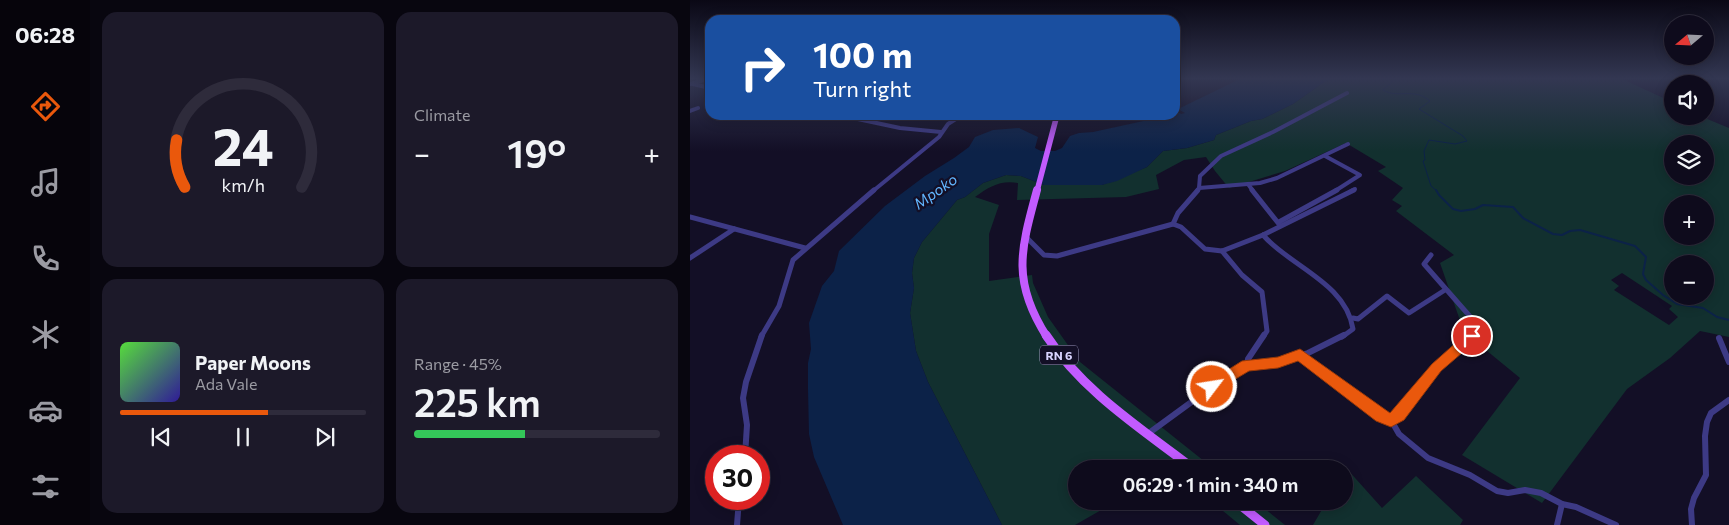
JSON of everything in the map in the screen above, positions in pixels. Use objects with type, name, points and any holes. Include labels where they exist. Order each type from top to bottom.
[{"type":"main road","name":"RN 6","points":[[1056,120],[1025,236],[1022,263],[1025,292],[1035,319],[1055,351],[1091,387],[1183,460]]},
{"type":"main road","points":[[1246,510],[1265,525]]},
{"type":"street","points":[[1173,224],[1173,220],[1178,213],[1199,188],[1200,176],[1221,156],[1273,132],[1329,102]]},
{"type":"street","points":[[690,111],[698,108]]},
{"type":"street","points":[[862,120],[900,128],[941,132]]},
{"type":"street","points":[[745,445],[746,425],[743,398],[746,382],[760,339],[779,306],[793,260],[804,248],[935,140],[948,124],[954,120]]},
{"type":"street","points":[[1199,188],[1260,183],[1282,176],[1348,144]]},
{"type":"street","points":[[1025,236],[1044,255],[1050,256],[1173,224],[1181,227],[1205,248],[1213,251],[1222,251],[1263,235],[1328,193],[1360,175],[1325,156]]},
{"type":"street","points":[[1248,184],[1278,224]]},
{"type":"street","points":[[1278,224],[1355,189]]},
{"type":"street","points":[[690,217],[804,248]]},
{"type":"street","points":[[690,258],[734,229]]},
{"type":"street","points":[[1149,433],[1212,387],[1247,365],[1278,362],[1319,348],[1354,329],[1353,318],[1339,298],[1276,248],[1263,235]]},
{"type":"street","points":[[1222,251],[1242,275],[1262,292],[1264,298],[1262,302],[1267,331],[1248,359],[1247,365]]},
{"type":"street","points":[[1391,420],[1399,415],[1437,368],[1481,329],[1424,264],[1431,255]]},
{"type":"street","points":[[1353,318],[1358,319],[1387,296],[1409,313],[1445,290]]},
{"type":"street","points":[[1719,338],[1729,362]]},
{"type":"street","points":[[1300,354],[1381,417],[1391,420],[1398,434],[1428,458],[1470,475],[1497,490],[1508,493],[1531,491],[1541,493],[1562,504],[1576,507],[1616,525]]},
{"type":"street","points":[[1692,525],[1693,503],[1706,475],[1704,436],[1707,422],[1711,413],[1729,400]]},
{"type":"street","points":[[1557,525],[1562,504]]},
{"type":"street","points":[[737,510],[737,525]]},
{"type":"green space","points":[[1295,102],[1664,102],[1664,125],[1714,125],[1714,122],[1729,128],[1729,337],[1700,331],[1670,358],[1627,389],[1542,503],[1462,455],[1520,378],[1464,332],[1440,263],[1454,255],[1396,211],[1402,206],[1392,200],[1403,188],[1378,171],[1386,167],[1346,143],[1285,171],[1229,188],[1206,157],[1184,160],[1156,175],[1159,189],[1126,197],[1017,200],[1018,183],[1000,183],[975,197],[999,205],[989,234],[989,281],[1032,275],[1033,283],[1048,317],[1080,362],[1203,460],[1068,460],[1068,510],[1101,510],[1075,525],[1002,525],[928,382],[916,351],[910,313],[914,288],[912,273],[914,258],[922,242],[957,200],[965,197],[983,183],[1006,175],[1021,176],[1044,185],[1102,185],[1147,167],[1163,151],[1187,148],[1214,140],[1216,135],[1251,121],[1262,119]]},
{"type":"green space","points":[[1353,476],[1382,508],[1416,476],[1463,520],[1460,525],[1313,525],[1322,510],[1353,510]]},
{"type":"green space","points":[[1222,510],[1266,510],[1285,525],[1240,525]]},
{"type":"water","name":"Mpoko","points":[[1191,102],[1295,102],[1262,119],[1251,121],[1216,135],[1214,140],[1187,148],[1163,151],[1147,167],[1117,181],[1102,185],[1044,185],[1021,176],[1006,175],[983,183],[965,197],[957,200],[922,242],[914,258],[912,273],[914,288],[910,313],[916,351],[928,382],[1002,525],[843,525],[814,457],[809,434],[808,389],[808,363],[811,349],[809,323],[822,286],[834,271],[839,251],[885,206],[925,176],[969,147],[975,137],[993,130],[1019,128],[1038,137],[1035,148],[1041,151],[1055,151],[1062,148],[1070,136],[1079,133],[1093,132],[1148,120],[1180,120],[1180,113],[1185,113],[1180,108]]},
{"type":"waterway","points":[[1428,102],[1419,109],[1463,136],[1467,141],[1455,144],[1429,140],[1424,151],[1425,160],[1423,161],[1431,186],[1436,190]]},
{"type":"waterway","points":[[1436,190],[1453,209],[1461,211],[1475,209],[1483,205],[1513,207],[1523,218],[1553,234],[1562,235],[1570,231],[1580,230],[1635,246],[1646,257],[1643,274],[1646,280],[1663,295],[1677,304],[1703,308],[1717,317],[1729,320]]},
{"type":"route","points":[[1212,387],[1247,365],[1253,366],[1278,362],[1300,354],[1381,417],[1391,420],[1396,419],[1409,400],[1437,368],[1472,336]]}]
